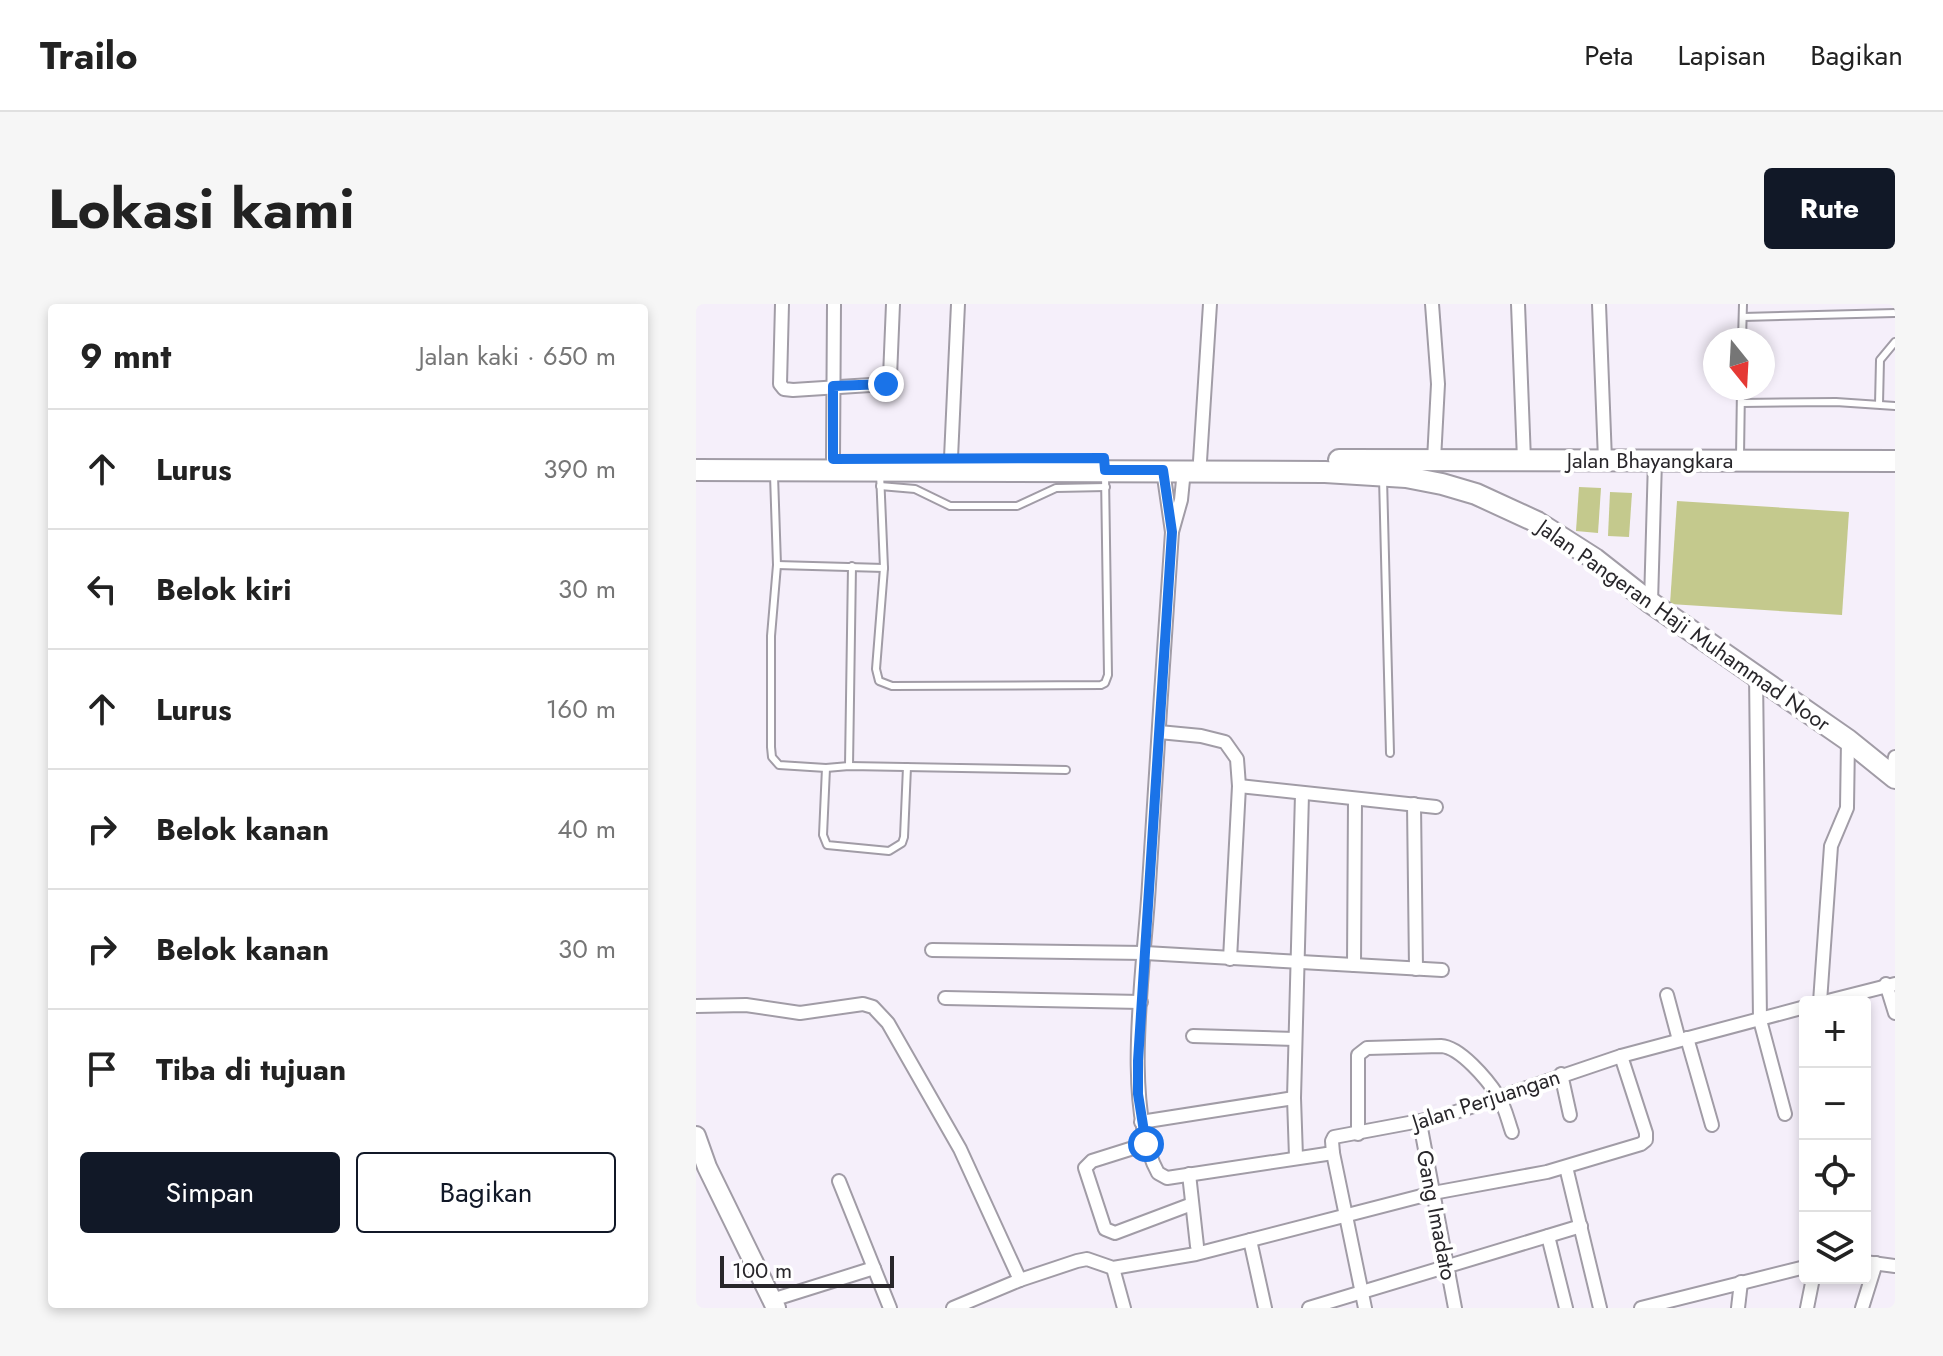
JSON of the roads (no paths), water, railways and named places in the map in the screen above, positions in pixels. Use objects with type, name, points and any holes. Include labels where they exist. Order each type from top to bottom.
[{"type":"main road","name":"Jalan Pangeran Haji Muhammad Noor","points":[[696,457],[774,471],[880,478],[1405,459]]},
{"type":"main road","name":"Jalan Pangeran Haji Muhammad Noor","points":[[696,470],[723,464],[951,458],[1100,469],[1163,470],[1192,466],[1383,475],[1442,484],[1476,494],[1524,515],[1568,540],[1651,603],[1894,770]]},
{"type":"main road","name":"Jalan Bhayangkara","points":[[1405,459],[1895,461]]},
{"type":"main road","points":[[696,1136],[702,1169],[774,1304]]},
{"type":"street","points":[[782,304],[780,384],[784,389],[793,390],[886,384],[890,377],[893,304]]},
{"type":"street","points":[[833,459],[834,304]]},
{"type":"street","points":[[951,458],[958,304]]},
{"type":"street","points":[[1172,532],[1192,466],[1210,304]]},
{"type":"street","points":[[1432,304],[1438,384],[1434,460]]},
{"type":"street","points":[[1518,304],[1524,460]]},
{"type":"street","points":[[1599,304],[1605,460]]},
{"type":"street","points":[[1651,603],[1655,460]]},
{"type":"street","points":[[1163,470],[1172,532],[1141,1002],[1138,1094],[1146,1144],[1155,1168],[1162,1176],[1333,1153],[1365,1308]]},
{"type":"street","points":[[1756,674],[1760,1020],[1785,1114]]},
{"type":"street","points":[[1159,732],[1225,742],[1237,759],[1239,786],[1230,959]]},
{"type":"street","points":[[1822,996],[1831,846],[1847,808],[1848,740]]},
{"type":"street","points":[[1239,786],[1436,807]]},
{"type":"street","points":[[1296,1157],[1296,963],[1302,794]]},
{"type":"street","points":[[1354,965],[1355,800]]},
{"type":"street","points":[[1414,804],[1416,969]]},
{"type":"street","points":[[932,950],[1145,953],[1442,970]]},
{"type":"street","points":[[1845,996],[1890,984],[1895,1013]]},
{"type":"street","points":[[1667,995],[1712,1125]]},
{"type":"street","points":[[945,998],[1141,1002]]},
{"type":"street","points":[[696,1006],[746,1005],[800,1013],[863,1004],[873,1007],[888,1023],[960,1149],[1020,1280]]},
{"type":"street","name":"Jalan Perjuangan","points":[[1333,1153],[1334,1137],[1420,1123],[1561,1074],[1799,1009]]},
{"type":"street","points":[[1193,1036],[1295,1039]]},
{"type":"street","points":[[1358,1134],[1358,1055],[1367,1048],[1449,1046],[1460,1053],[1499,1097],[1512,1132]]},
{"type":"street","points":[[953,1308],[1020,1280],[1087,1259],[1113,1268],[1196,1254],[1433,1193],[1566,1167],[1641,1144],[1646,1140],[1646,1133],[1621,1056]]},
{"type":"street","points":[[1561,1074],[1570,1115]]},
{"type":"street","points":[[1141,1122],[1294,1098]]},
{"type":"street","name":"Gang Imadato","points":[[1420,1123],[1455,1308]]},
{"type":"street","points":[[1146,1144],[1092,1161],[1085,1168],[1105,1229],[1115,1233],[1192,1204]]},
{"type":"street","points":[[1566,1167],[1600,1308]]},
{"type":"street","points":[[1189,1174],[1197,1246]]},
{"type":"street","points":[[839,1181],[890,1308]]},
{"type":"street","points":[[1309,1308],[1581,1226]]},
{"type":"street","points":[[1548,1236],[1566,1308]]},
{"type":"street","points":[[1250,1240],[1265,1308]]},
{"type":"street","points":[[1871,1263],[1895,1266]]},
{"type":"street","points":[[774,1304],[874,1268]]},
{"type":"street","points":[[1113,1268],[1124,1308]]},
{"type":"street","points":[[1641,1308],[1799,1268]]},
{"type":"street","points":[[1738,1308],[1741,1282]]},
{"type":"street","points":[[1807,1308],[1812,1284]]},
{"type":"street","points":[[1862,1308],[1866,1284]]},
{"type":"lane","points":[[1743,304],[1743,328]]},
{"type":"lane","points":[[1787,304],[1789,316]]},
{"type":"lane","points":[[1871,304],[1872,313]]},
{"type":"lane","points":[[1743,317],[1895,313]]},
{"type":"lane","points":[[1879,404],[1880,360],[1895,342]]},
{"type":"lane","points":[[1740,460],[1741,403],[1895,406]]},
{"type":"lane","points":[[1100,469],[1108,675],[1105,683],[884,684],[876,676],[884,568],[880,478],[915,489],[950,506],[1017,506],[1100,469]]},
{"type":"lane","points":[[774,471],[777,565],[771,636],[772,757],[779,765],[1066,770]]},
{"type":"lane","points":[[1383,475],[1390,753]]},
{"type":"lane","points":[[777,565],[884,568]]},
{"type":"lane","points":[[849,766],[852,566]]},
{"type":"lane","points":[[826,768],[823,835],[827,845],[889,851],[902,843],[904,837],[907,767]]}]
